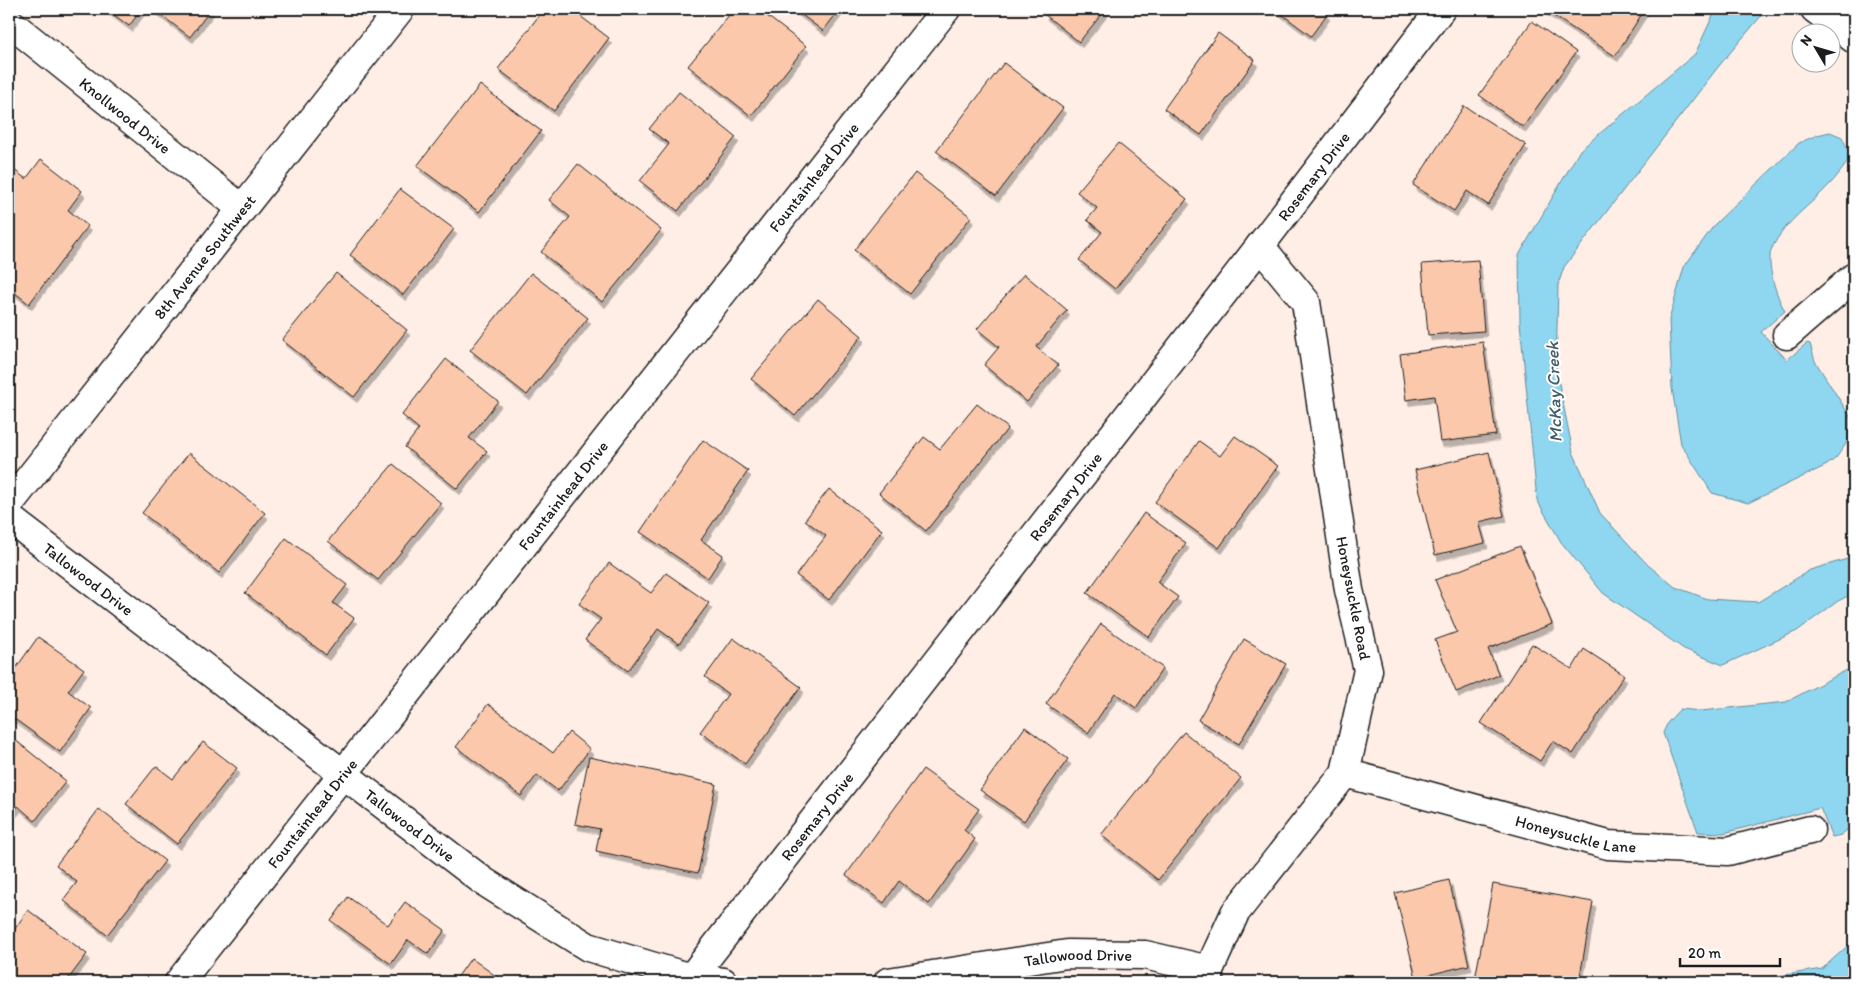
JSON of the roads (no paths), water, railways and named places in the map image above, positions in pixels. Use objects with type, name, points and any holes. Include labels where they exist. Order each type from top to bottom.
[{"type":"street","name":"8th Avenue Southwest","points":[[9,504],[400,9]]},
{"type":"street","name":"Fountainhead Drive","points":[[179,982],[946,9]]},
{"type":"street","name":"Rosemary Drive","points":[[689,980],[1260,246],[1441,9]]},
{"type":"street","points":[[1815,9],[1854,39]]},
{"type":"street","name":"Knollwood Drive","points":[[9,22],[241,208]]},
{"type":"street","name":"Honeysuckle Road","points":[[1209,976],[1235,914],[1345,773],[1368,670],[1349,590],[1306,302],[1260,246]]},
{"type":"street","points":[[1787,335],[1854,277]]},
{"type":"street","name":"Tallowood Drive","points":[[9,518],[483,881],[588,947],[689,980],[723,982]]},
{"type":"street","name":"Honeysuckle Lane","points":[[1345,773],[1608,845],[1728,851],[1810,830]]},
{"type":"street","name":"Tallowood Drive","points":[[888,982],[1067,954],[1145,955],[1209,976]]},
{"type":"water","name":"McKay Creek","points":[[1716,9],[1767,9],[1718,67],[1564,267],[1558,285],[1556,369],[1573,452],[1600,513],[1648,565],[1675,587],[1708,599],[1758,602],[1810,570],[1854,557],[1854,593],[1838,601],[1797,631],[1723,665],[1684,649],[1603,593],[1561,542],[1537,500],[1520,322],[1519,255],[1580,150],[1695,54]]},
{"type":"water","points":[[1830,132],[1842,137],[1851,157],[1832,182],[1783,230],[1772,248],[1770,254],[1771,271],[1785,311],[1761,332],[1787,360],[1807,343],[1810,344],[1815,361],[1853,421],[1852,435],[1836,458],[1827,465],[1748,503],[1712,493],[1681,444],[1672,388],[1669,320],[1684,267],[1715,224],[1799,143],[1817,135]]},
{"type":"water","points":[[1854,668],[1854,824],[1841,835],[1832,837],[1820,808],[1724,833],[1698,832],[1663,733],[1668,722],[1680,709],[1701,711],[1786,702]]},
{"type":"water","points":[[1854,940],[1854,982],[1741,982],[1822,969]]}]
